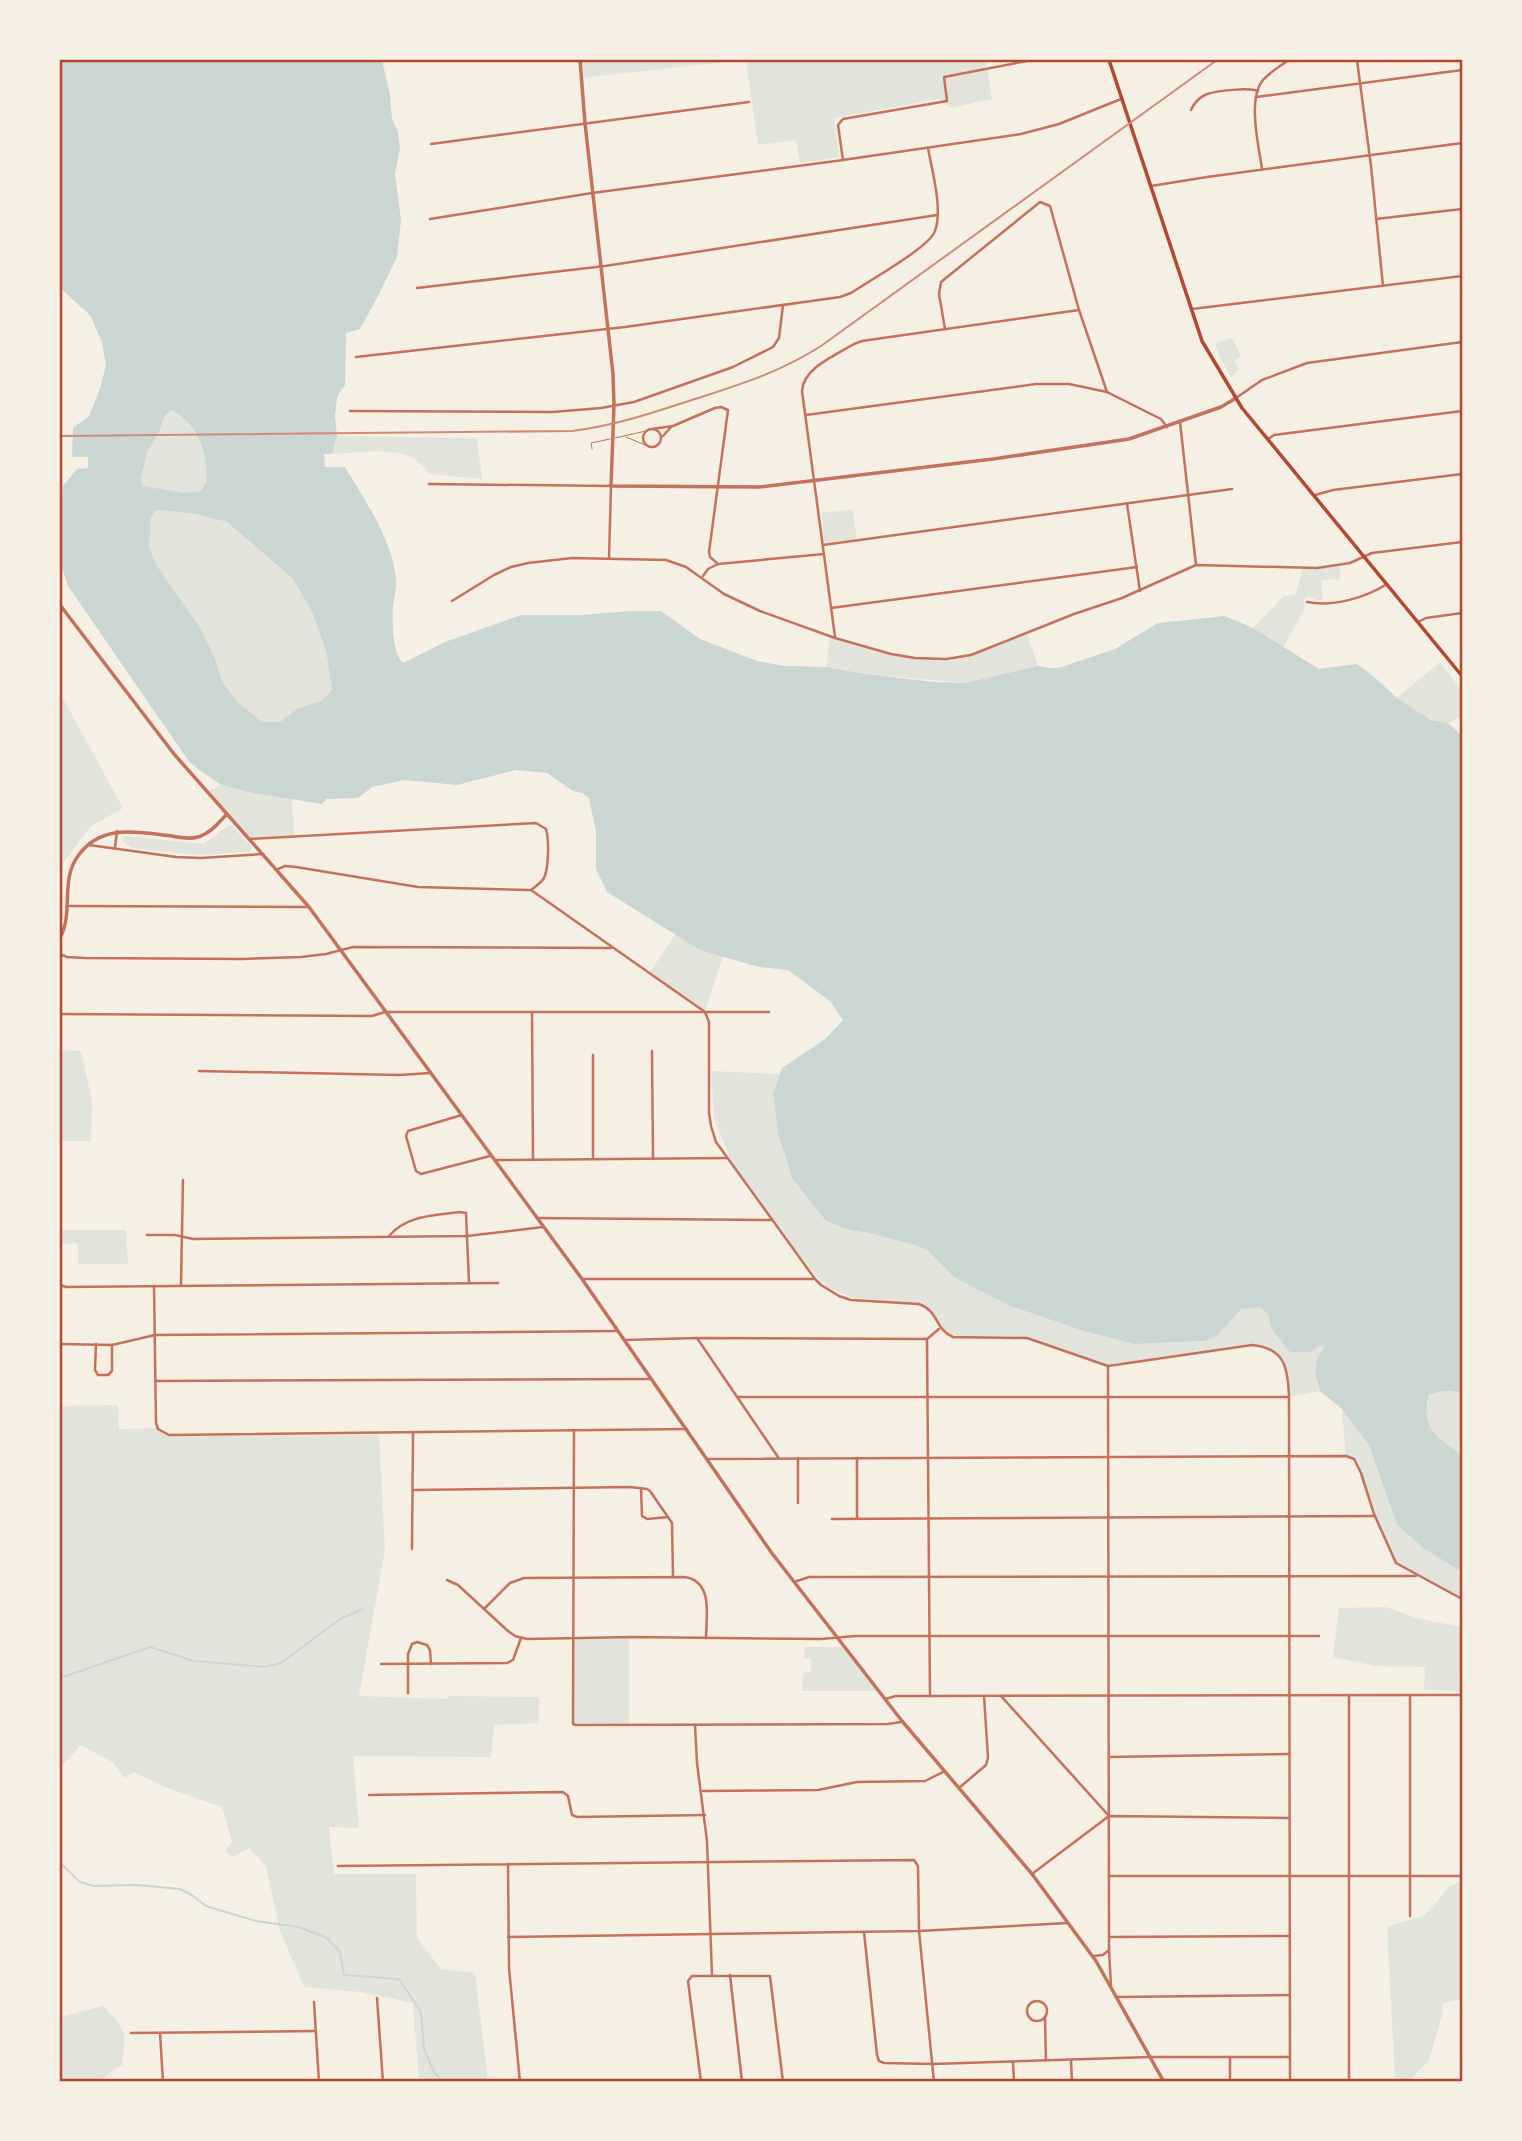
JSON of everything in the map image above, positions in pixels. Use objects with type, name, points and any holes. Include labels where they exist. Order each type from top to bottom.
[{"type":"main road","points":[[1109,60],[1205,346],[1236,398],[1462,676]]},
{"type":"street","points":[[580,60],[614,395],[609,558]]},
{"type":"street","points":[[843,160],[839,121],[947,101],[944,77],[1032,60]]},
{"type":"street","points":[[1262,169],[1255,111],[1256,97],[1260,83],[1289,60]]},
{"type":"street","points":[[1357,60],[1383,286]]},
{"type":"street","points":[[1256,97],[1462,70]]},
{"type":"street","points":[[1191,110],[1195,103],[1207,94],[1250,89],[1258,91]]},
{"type":"street","points":[[430,219],[592,193],[1021,134],[1059,124],[1121,99]]},
{"type":"street","points":[[431,144],[749,102]]},
{"type":"street","points":[[1151,186],[1462,143]]},
{"type":"street","points":[[356,357],[607,329],[840,297],[851,293],[921,247],[935,231],[937,202],[928,148]]},
{"type":"street","points":[[945,329],[939,294],[942,282],[1040,202],[1045,203],[1050,206],[1079,310],[1107,393]]},
{"type":"street","points":[[1376,219],[1462,209]]},
{"type":"street","points":[[417,288],[601,266],[937,215]]},
{"type":"street","points":[[1192,309],[1462,276]]},
{"type":"street","points":[[351,411],[553,412],[634,402],[733,367],[773,347],[779,338],[783,305]]},
{"type":"street","points":[[835,638],[802,391],[802,383],[807,374],[854,344],[1079,310]]},
{"type":"street","points":[[429,484],[759,488],[993,459],[1129,439],[1224,405],[1262,380],[1300,365],[1462,342]]},
{"type":"street","points":[[806,415],[1036,384],[1069,384],[1107,393],[1161,419],[1167,427]]},
{"type":"street","points":[[673,426],[659,445],[653,448],[645,445],[642,437],[646,431],[673,426],[715,408],[724,408],[729,414],[709,552],[710,557],[718,564]]},
{"type":"street","points":[[1268,439],[1274,435],[1462,411]]},
{"type":"street","points":[[1180,422],[1196,565]]},
{"type":"street","points":[[652,429],[660,433],[661,439]]},
{"type":"street","points":[[1315,495],[1333,490],[1462,474]]},
{"type":"street","points":[[823,545],[1233,489]]},
{"type":"street","points":[[1127,504],[1140,591]]},
{"type":"street","points":[[452,601],[487,579],[516,566],[564,559],[666,561],[686,567],[740,602],[835,638],[891,654],[946,659],[971,655],[1140,591],[1196,565],[1302,568],[1346,564],[1372,553],[1462,542]]},
{"type":"street","points":[[702,577],[708,569],[718,564],[824,554]]},
{"type":"street","points":[[831,608],[1137,567]]},
{"type":"street","points":[[1307,602],[1321,604],[1341,601],[1372,592],[1387,584]]},
{"type":"street","points":[[60,605],[174,754],[309,907],[582,1279],[771,1552],[902,1721],[1032,1874],[1093,1956],[1164,2081]]},
{"type":"street","points":[[1418,622],[1426,618],[1462,613]]},
{"type":"street","points":[[60,938],[65,926],[71,867],[88,845],[117,831],[127,830],[197,838],[213,829],[227,814]]},
{"type":"street","points":[[249,839],[536,823],[546,829],[548,835],[547,872],[542,881],[531,890]]},
{"type":"street","points":[[115,848],[117,831]]},
{"type":"street","points":[[88,845],[201,858],[263,854]]},
{"type":"street","points":[[276,870],[285,866],[296,867],[418,887],[531,890],[705,1012],[709,1023],[711,1126],[716,1142],[815,1279],[829,1291],[851,1300],[919,1304],[927,1307],[934,1314],[940,1328],[953,1337],[1027,1338],[1108,1366],[1252,1345],[1270,1349],[1285,1365],[1289,1397],[1290,2081]]},
{"type":"street","points":[[68,906],[309,907]]},
{"type":"street","points":[[60,954],[85,958],[243,959],[301,957],[353,947],[613,948]]},
{"type":"street","points":[[60,1014],[372,1016],[385,1012],[769,1012]]},
{"type":"street","points":[[532,1012],[533,1160]]},
{"type":"street","points":[[652,1052],[653,1159]]},
{"type":"street","points":[[593,1055],[593,1159]]},
{"type":"street","points":[[199,1071],[400,1075],[431,1072]]},
{"type":"street","points":[[462,1115],[408,1130],[406,1136],[416,1171],[421,1174],[492,1155]]},
{"type":"street","points":[[496,1160],[727,1158]]},
{"type":"street","points":[[181,1285],[183,1180]]},
{"type":"street","points":[[389,1236],[396,1228],[414,1218],[466,1213],[469,1283]]},
{"type":"street","points":[[537,1218],[771,1220]]},
{"type":"street","points":[[147,1235],[176,1235],[193,1239],[467,1236],[542,1227]]},
{"type":"street","points":[[582,1279],[815,1279]]},
{"type":"street","points":[[60,1285],[498,1283]]},
{"type":"street","points":[[154,1286],[156,1423],[160,1431],[173,1435],[687,1429]]},
{"type":"street","points":[[624,1340],[927,1339],[940,1328]]},
{"type":"street","points":[[60,1344],[112,1345],[155,1335],[617,1331]]},
{"type":"street","points":[[697,1338],[779,1458]]},
{"type":"street","points":[[927,1339],[930,1696]]},
{"type":"street","points":[[96,1344],[95,1370],[98,1375],[108,1375],[111,1371],[112,1345]]},
{"type":"street","points":[[1108,1366],[1111,1986]]},
{"type":"street","points":[[155,1381],[652,1380]]},
{"type":"street","points":[[738,1397],[1289,1397]]},
{"type":"street","points":[[574,1430],[573,1724],[888,1724],[902,1721]]},
{"type":"street","points":[[412,1549],[413,1432]]},
{"type":"street","points":[[708,1459],[1346,1456],[1354,1459],[1361,1473],[1375,1516],[1396,1563],[1462,1599]]},
{"type":"street","points":[[798,1458],[798,1503]]},
{"type":"street","points":[[857,1458],[857,1518]]},
{"type":"street","points":[[413,1490],[574,1487],[641,1488],[650,1491],[673,1526],[673,1577]]},
{"type":"street","points":[[641,1488],[642,1516],[646,1519],[668,1517]]},
{"type":"street","points":[[832,1519],[1375,1516]]},
{"type":"street","points":[[794,1582],[809,1577],[1417,1576]]},
{"type":"street","points":[[484,1609],[504,1588],[516,1580],[529,1577],[691,1578],[703,1588],[706,1602],[706,1638]]},
{"type":"street","points":[[447,1580],[458,1585],[502,1626],[521,1638],[1319,1636]]},
{"type":"street","points":[[382,1664],[510,1662],[521,1638]]},
{"type":"street","points":[[408,1693],[409,1649],[412,1644],[423,1642],[427,1645],[431,1664]]},
{"type":"street","points":[[1349,1695],[1349,2081]]},
{"type":"street","points":[[1410,1695],[1410,1916]]},
{"type":"street","points":[[885,1699],[896,1696],[1462,1695]]},
{"type":"street","points":[[959,1788],[986,1765],[988,1758],[984,1696]]},
{"type":"street","points":[[1000,1696],[1109,1816]]},
{"type":"street","points":[[695,1725],[705,1815],[712,1975]]},
{"type":"street","points":[[1109,1757],[1289,1754]]},
{"type":"street","points":[[702,1791],[818,1790],[857,1782],[925,1781],[945,1772]]},
{"type":"street","points":[[369,1795],[563,1792],[568,1796],[572,1815],[577,1817],[705,1815]]},
{"type":"street","points":[[1032,1874],[1109,1816],[1289,1818]]},
{"type":"street","points":[[338,1866],[708,1861],[917,1862],[919,1931],[934,2081]]},
{"type":"street","points":[[508,1864],[509,1980],[520,2081]]},
{"type":"street","points":[[1109,1876],[1462,1876]]},
{"type":"street","points":[[508,1937],[919,1931],[1068,1923]]},
{"type":"street","points":[[864,1932],[877,2056],[879,2061],[884,2063],[1290,2057]]},
{"type":"street","points":[[1109,1937],[1290,1936]]},
{"type":"street","points":[[1093,1956],[1103,1955],[1109,1950]]},
{"type":"street","points":[[701,2081],[689,1978],[712,1975],[771,1976],[783,2081]]},
{"type":"street","points":[[730,1975],[742,2081]]},
{"type":"street","points":[[1117,1997],[1290,1995]]},
{"type":"street","points":[[377,1998],[383,2081]]},
{"type":"street","points":[[1045,2018],[1036,2021],[1030,2019],[1027,2010],[1029,2004],[1035,2001],[1042,2003],[1047,2011],[1046,2061]]},
{"type":"street","points":[[314,2002],[319,2081]]},
{"type":"street","points":[[131,2033],[316,2031]]},
{"type":"street","points":[[160,2033],[163,2081]]},
{"type":"street","points":[[1230,2057],[1230,2081]]},
{"type":"street","points":[[1071,2060],[1072,2081]]},
{"type":"street","points":[[1013,2062],[1014,2081]]},
{"type":"lane","points":[[592,449],[591,443],[646,431]]},
{"type":"lane","points":[[624,436],[645,445]]},
{"type":"shaded area","points":[[60,60],[382,60],[400,148],[395,174],[401,220],[397,257],[360,329],[346,333],[345,385],[337,397],[335,417],[337,436],[332,454],[324,454],[325,467],[345,467],[376,520],[389,549],[396,582],[393,636],[403,663],[445,642],[521,615],[661,611],[700,639],[757,661],[785,666],[826,667],[934,682],[965,683],[1038,666],[1059,668],[1115,649],[1158,623],[1225,616],[1253,628],[1319,669],[1357,664],[1397,698],[1431,720],[1448,723],[1462,736],[1462,1394],[1446,1391],[1429,1395],[1427,1417],[1433,1432],[1462,1456],[1462,1572],[1426,1550],[1397,1525],[1369,1445],[1342,1409],[1320,1391],[1315,1373],[1317,1359],[1324,1347],[1322,1345],[1310,1352],[1290,1352],[1271,1328],[1268,1314],[1260,1307],[1241,1309],[1217,1336],[1205,1341],[1134,1344],[1084,1331],[1011,1306],[954,1277],[927,1250],[918,1246],[850,1230],[826,1221],[792,1178],[778,1133],[773,1093],[782,1068],[825,1039],[843,1020],[830,1001],[788,970],[759,967],[700,950],[607,892],[596,869],[596,832],[589,798],[582,793],[573,791],[547,773],[516,770],[457,785],[404,780],[372,787],[358,798],[326,799],[322,804],[221,785],[190,763],[68,586],[60,562],[60,508],[63,486],[77,469],[88,468],[88,457],[72,457],[73,428],[89,416],[106,365],[102,342],[90,315],[60,288]],"holes":[[[171,410],[189,424],[200,441],[207,483],[200,491],[183,493],[143,486],[141,480],[147,451],[158,435],[165,415]],[[155,511],[196,514],[227,522],[293,579],[312,612],[326,651],[332,690],[321,701],[298,708],[280,722],[262,722],[239,703],[223,683],[201,629],[157,566],[149,547],[151,518]]]},
{"type":"shaded area","points":[[580,60],[742,60],[581,78]]},
{"type":"shaded area","points":[[746,60],[986,60],[992,99],[950,108],[938,99],[834,118],[839,157],[800,163],[796,140],[758,145]]},
{"type":"shaded area","points":[[1232,338],[1241,355],[1234,362],[1240,369],[1231,377],[1215,343]]},
{"type":"shaded area","points":[[171,410],[189,424],[200,441],[207,483],[200,491],[183,493],[143,487],[141,480],[147,451],[158,435],[165,415]]},
{"type":"shaded area","points":[[337,436],[477,438],[482,479],[430,474],[409,456],[392,452],[332,454]]},
{"type":"shaded area","points":[[852,509],[857,539],[824,544],[822,513]]},
{"type":"shaded area","points":[[155,511],[196,514],[227,522],[293,579],[312,612],[326,651],[332,690],[321,701],[298,708],[280,722],[262,722],[239,703],[223,682],[201,629],[157,566],[149,547],[151,518]]},
{"type":"shaded area","points":[[1340,566],[1340,579],[1321,580],[1323,600],[1309,596],[1304,599],[1305,608],[1283,648],[1253,628],[1284,596],[1295,595],[1303,569]]},
{"type":"shaded area","points":[[1027,634],[1038,666],[965,683],[866,674],[826,667],[830,636],[899,654],[952,658],[977,653]]},
{"type":"shaded area","points":[[1440,662],[1462,691],[1462,716],[1448,723],[1431,720],[1397,698]]},
{"type":"shaded area","points":[[60,693],[123,808],[90,827],[64,862],[60,900]]},
{"type":"shaded area","points":[[221,785],[292,798],[294,837],[249,839],[209,791]]},
{"type":"shaded area","points":[[229,825],[252,847],[250,852],[199,855],[132,848],[123,841],[127,836],[204,844]]},
{"type":"shaded area","points":[[676,934],[683,940],[723,956],[705,1012],[649,973]]},
{"type":"shaded area","points":[[60,1050],[81,1051],[92,1101],[91,1141],[60,1141]]},
{"type":"shaded area","points":[[711,1071],[779,1074],[773,1093],[778,1133],[789,1169],[826,1221],[850,1230],[918,1246],[927,1250],[954,1277],[1084,1331],[1134,1344],[1205,1341],[1217,1336],[1241,1309],[1260,1307],[1268,1314],[1271,1328],[1324,1347],[1316,1368],[1320,1391],[1289,1397],[1285,1368],[1278,1356],[1252,1345],[1107,1366],[1031,1340],[952,1339],[934,1314],[919,1304],[857,1299],[829,1288],[816,1276],[771,1220],[730,1158],[714,1118]]},
{"type":"shaded area","points":[[60,1230],[126,1230],[128,1264],[78,1264],[78,1243],[60,1244]]},
{"type":"shaded area","points":[[1438,1391],[1462,1394],[1462,1456],[1438,1438],[1429,1426],[1429,1396]]},
{"type":"shaded area","points":[[118,1405],[119,1429],[158,1428],[171,1436],[379,1435],[385,1550],[359,1696],[447,1699],[448,1696],[539,1697],[539,1723],[494,1725],[491,1757],[353,1756],[359,1828],[329,1827],[334,1874],[416,1874],[417,1938],[441,1969],[475,1973],[488,2081],[419,2081],[413,2003],[360,1992],[304,1987],[280,1931],[266,1866],[249,1848],[233,1857],[225,1851],[232,1841],[222,1807],[167,1788],[134,1772],[125,1778],[112,1762],[81,1745],[60,1766],[60,1406]]},
{"type":"shaded area","points":[[1342,1409],[1369,1445],[1397,1525],[1426,1550],[1462,1572],[1462,1599],[1396,1563],[1375,1516],[1361,1473],[1354,1459],[1346,1456]]},
{"type":"shaded area","points":[[1386,1607],[1416,1618],[1462,1627],[1462,1691],[1424,1690],[1425,1667],[1376,1666],[1333,1657],[1339,1608]]},
{"type":"shaded area","points":[[629,1638],[629,1726],[574,1723],[573,1639]]},
{"type":"shaded area","points":[[805,1647],[842,1647],[878,1691],[802,1691],[803,1673],[811,1672],[811,1659],[804,1659]]},
{"type":"shaded area","points":[[1462,1881],[1462,1999],[1443,2003],[1429,2060],[1411,2081],[1395,2081],[1387,1927],[1425,1915],[1450,1886]]},
{"type":"shaded area","points":[[103,2006],[123,2032],[122,2065],[98,2081],[60,2081],[60,2017]]},
{"type":"waterway","points":[[60,1678],[150,1647],[194,1661],[265,1667],[281,1663],[340,1619],[363,1609]]},
{"type":"waterway","points":[[60,1863],[80,1882],[93,1886],[137,1885],[180,1889],[206,1906],[256,1921],[299,1927],[327,1938],[340,1952],[344,1975],[399,1979],[421,2012],[424,2049],[434,2072],[444,2082]]},
{"type":"tram line","points":[[60,436],[572,431],[633,418],[709,394],[774,371],[821,346],[1217,60]]}]
